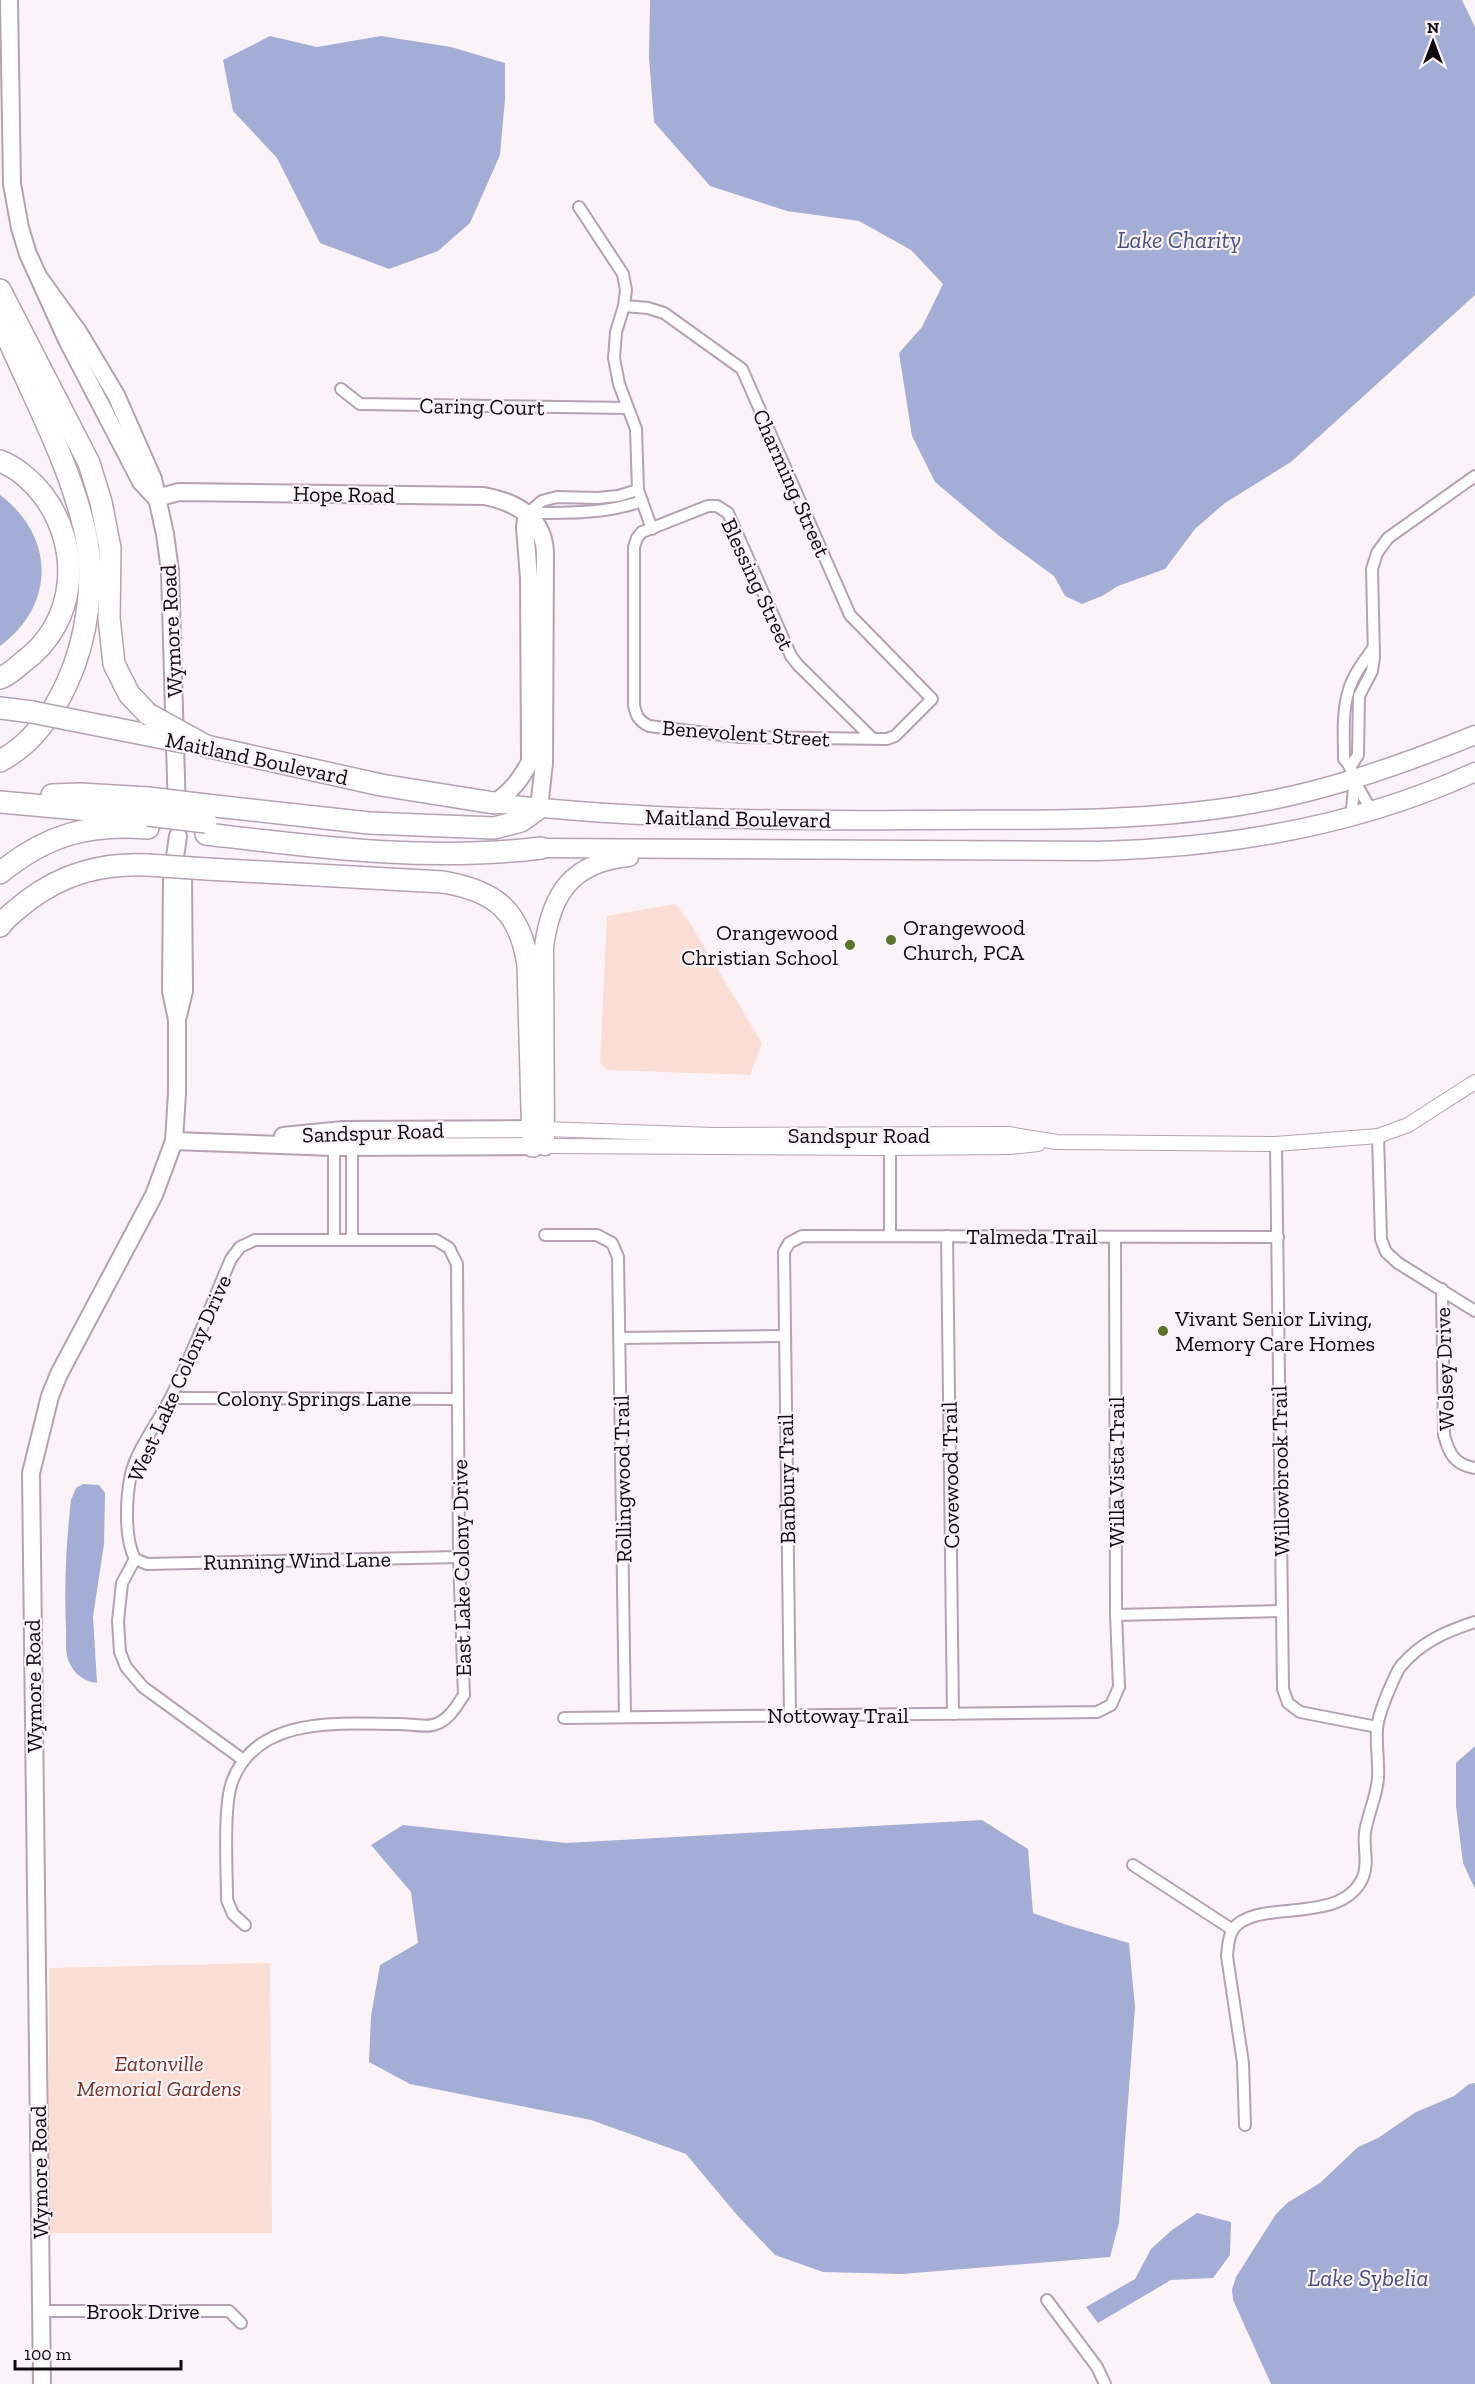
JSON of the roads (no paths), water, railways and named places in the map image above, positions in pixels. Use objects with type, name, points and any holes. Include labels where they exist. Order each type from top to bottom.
[{"type":"highway","points":[[0,290],[89,463],[102,502],[110,548],[109,618],[114,664],[129,694],[148,714],[206,746]]},
{"type":"highway","points":[[0,320],[73,489],[85,534],[89,574],[81,641],[74,667],[62,694],[45,723],[28,741],[0,762]]},
{"type":"highway","points":[[0,461],[35,484],[56,512],[68,544],[70,579],[60,618],[37,652],[0,678]]},
{"type":"highway","name":"Maitland Boulevard","points":[[0,708],[32,712],[206,746],[381,785],[494,804]]},
{"type":"highway","points":[[0,796],[80,794],[148,814]]},
{"type":"highway","name":"Maitland Boulevard","points":[[0,802],[148,814],[329,839],[380,843],[541,848]]},
{"type":"highway","points":[[206,821],[369,823],[494,828],[521,820],[539,808]]},
{"type":"highway","points":[[0,873],[38,846],[79,830],[105,826],[148,814]]},
{"type":"highway","points":[[0,926],[30,899],[69,876],[100,867],[148,865],[443,882],[485,893],[498,901],[519,927],[525,946],[539,1137]]},
{"type":"main road","name":"Wymore Road","points":[[9,0],[12,184],[15,208],[28,254],[66,339],[141,482],[156,498],[165,534],[170,571],[178,836],[172,874],[171,991],[177,1020],[177,1093],[174,1141],[154,1195],[59,1374],[50,1396],[30,1473],[42,2384]]},
{"type":"main road","name":"Hope Road","points":[[156,498],[179,492],[484,496],[498,498],[529,513],[539,525],[545,552],[544,763],[539,808]]},
{"type":"main road","points":[[494,804],[510,793],[530,762],[529,578],[525,527],[529,513]]},
{"type":"main road","name":"Maitland Boulevard","points":[[494,804],[726,820],[1127,818],[1244,806],[1475,735]]},
{"type":"main road","name":"Maitland Boulevard","points":[[541,848],[1140,849],[1248,838],[1351,816],[1424,793],[1475,772]]},
{"type":"main road","points":[[539,1137],[544,947],[547,924],[554,904],[564,887],[579,872],[599,862],[616,858],[745,848]]},
{"type":"main road","name":"Sandspur Road","points":[[228,1141],[343,1130],[539,1137]]},
{"type":"main road","name":"Sandspur Road","points":[[174,1141],[228,1141],[352,1147],[539,1137]]},
{"type":"street","points":[[579,207],[623,274],[626,290],[616,332],[614,358],[619,384],[636,429],[640,495],[652,529]]},
{"type":"street","name":"Charming Street","points":[[624,306],[648,308],[664,313],[742,369],[850,615],[932,699]]},
{"type":"street","name":"Caring Court","points":[[341,389],[360,404],[628,408]]},
{"type":"street","points":[[1371,810],[1344,759],[1344,720],[1348,692],[1357,672],[1375,646],[1372,569],[1377,553],[1388,538],[1475,476]]},
{"type":"street","points":[[529,513],[603,511],[624,507],[640,495]]},
{"type":"street","points":[[529,513],[542,501],[557,497],[597,498],[640,495]]},
{"type":"street","name":"Blessing Street","points":[[652,529],[708,506],[717,506],[728,513],[791,656],[873,739]]},
{"type":"street","name":"Benevolent Street","points":[[652,529],[642,532],[634,547],[633,705],[640,721],[649,726],[740,737],[873,739],[895,736],[932,699]]},
{"type":"street","points":[[1351,816],[1353,773]]},
{"type":"street","name":"Sandspur Road","points":[[539,1137],[713,1147],[1008,1134],[1057,1142],[1276,1144],[1378,1136],[1408,1125],[1475,1082]]},
{"type":"street","points":[[334,1240],[334,1147],[343,1130]]},
{"type":"street","points":[[343,1130],[352,1147],[352,1240]]},
{"type":"street","name":"Sandspur Road","points":[[539,1137],[704,1135],[889,1141]]},
{"type":"street","points":[[1378,1136],[1381,1239],[1386,1252],[1398,1263],[1475,1311]]},
{"type":"street","points":[[889,1141],[890,1235]]},
{"type":"street","name":"Willowbrook Trail","points":[[1276,1144],[1283,1689],[1288,1703],[1300,1712],[1377,1728]]},
{"type":"street","points":[[334,1184],[352,1184]]},
{"type":"street","name":"Rollingwood Trail","points":[[545,1235],[597,1235],[612,1243],[618,1257],[625,1717]]},
{"type":"street","name":"Talmeda Trail","points":[[789,1243],[802,1236],[1278,1237]]},
{"type":"street","name":"Covewood Trail","points":[[947,1236],[953,1714]]},
{"type":"street","name":"Willa Vista Trail","points":[[1111,1705],[1119,1687],[1116,1615],[1115,1237]]},
{"type":"street","name":"West Lake Colony Drive","points":[[135,1559],[127,1537],[132,1472],[171,1398],[231,1259],[240,1247],[255,1240],[334,1240]]},
{"type":"street","name":"East Lake Colony Drive","points":[[242,1759],[287,1730],[320,1724],[436,1724],[453,1712],[464,1695],[459,1557],[457,1264],[449,1248],[436,1240],[334,1240]]},
{"type":"street","name":"Banbury Trail","points":[[789,1243],[784,1252],[784,1336],[790,1715]]},
{"type":"street","name":"Wolsey Drive","points":[[1442,1289],[1444,1435],[1448,1451],[1455,1460],[1462,1466],[1475,1468]]},
{"type":"street","points":[[620,1338],[784,1336]]},
{"type":"street","name":"Colony Springs Lane","points":[[171,1398],[457,1399]]},
{"type":"street","name":"Running Wind Lane","points":[[135,1559],[147,1564],[459,1557]]},
{"type":"street","points":[[135,1559],[122,1583],[118,1621],[120,1652],[126,1667],[143,1687],[242,1759],[231,1783],[228,1802],[227,1900],[233,1914],[245,1925]]},
{"type":"street","points":[[1116,1615],[1281,1611]]},
{"type":"street","points":[[1245,2125],[1243,2063],[1227,1956],[1233,1930],[1242,1921],[1257,1916],[1331,1904],[1344,1899],[1354,1891],[1363,1877],[1366,1862],[1365,1835],[1378,1777],[1377,1728],[1384,1702],[1401,1666],[1430,1641],[1446,1632],[1475,1622]]},
{"type":"street","name":"Nottoway Trail","points":[[564,1718],[1097,1712],[1111,1705]]},
{"type":"street","points":[[1133,1865],[1233,1930]]},
{"type":"street","points":[[1047,2300],[1097,2367],[1106,2384]]},
{"type":"street","name":"Brook Drive","points":[[40,2311],[229,2311],[240,2323]]},
{"type":"water","name":"Lake Charity","points":[[650,0],[1462,0],[1475,27],[1475,295],[1291,462],[1225,503],[1195,529],[1165,569],[1118,586],[1082,604],[1065,596],[1054,576],[998,535],[935,482],[912,436],[899,353],[922,327],[943,284],[911,250],[859,221],[787,211],[710,186],[654,122],[649,58]]},
{"type":"water","points":[[270,36],[317,47],[381,36],[451,47],[505,63],[505,99],[500,155],[470,223],[438,251],[389,269],[320,243],[277,158],[233,111],[223,60]]},
{"type":"water","points":[[0,495],[18,512],[31,530],[39,550],[42,570],[39,591],[31,611],[18,629],[0,646]]},
{"type":"water","points":[[83,1484],[99,1485],[105,1493],[104,1544],[93,1617],[97,1683],[88,1681],[77,1674],[69,1662],[66,1650],[65,1581],[69,1516],[71,1500],[76,1488]]},
{"type":"water","points":[[1475,1746],[1475,1889],[1463,1863],[1456,1806],[1456,1763]]},
{"type":"water","points":[[982,1820],[1028,1849],[1033,1913],[1129,1943],[1135,2007],[1119,2223],[1110,2257],[902,2274],[823,2272],[775,2255],[737,2215],[686,2154],[591,2120],[410,2084],[369,2062],[371,2016],[380,1965],[418,1943],[411,1892],[371,1845],[403,1825],[566,1843]]},
{"type":"water","name":"Lake Sybelia","points":[[1475,2083],[1475,2384],[1271,2384],[1233,2300],[1232,2290],[1236,2277],[1276,2214],[1287,2203],[1320,2183],[1358,2147],[1378,2138],[1416,2112],[1454,2096],[1469,2084]]},
{"type":"water","points":[[1197,2213],[1231,2222],[1230,2255],[1213,2278],[1171,2280],[1098,2323],[1086,2307],[1135,2279],[1151,2249],[1172,2230]]},
{"type":"place","name":"Orangewood Church, PCA","points":[[891,940]]},
{"type":"place","name":"Orangewood Christian School","points":[[850,945]]},
{"type":"place","name":"Vivant Senior Living, Memory Care Homes","points":[[1163,1331]]},
{"type":"park label","name":"Eatonville Memorial Gardens","points":[[159,2076]]}]
